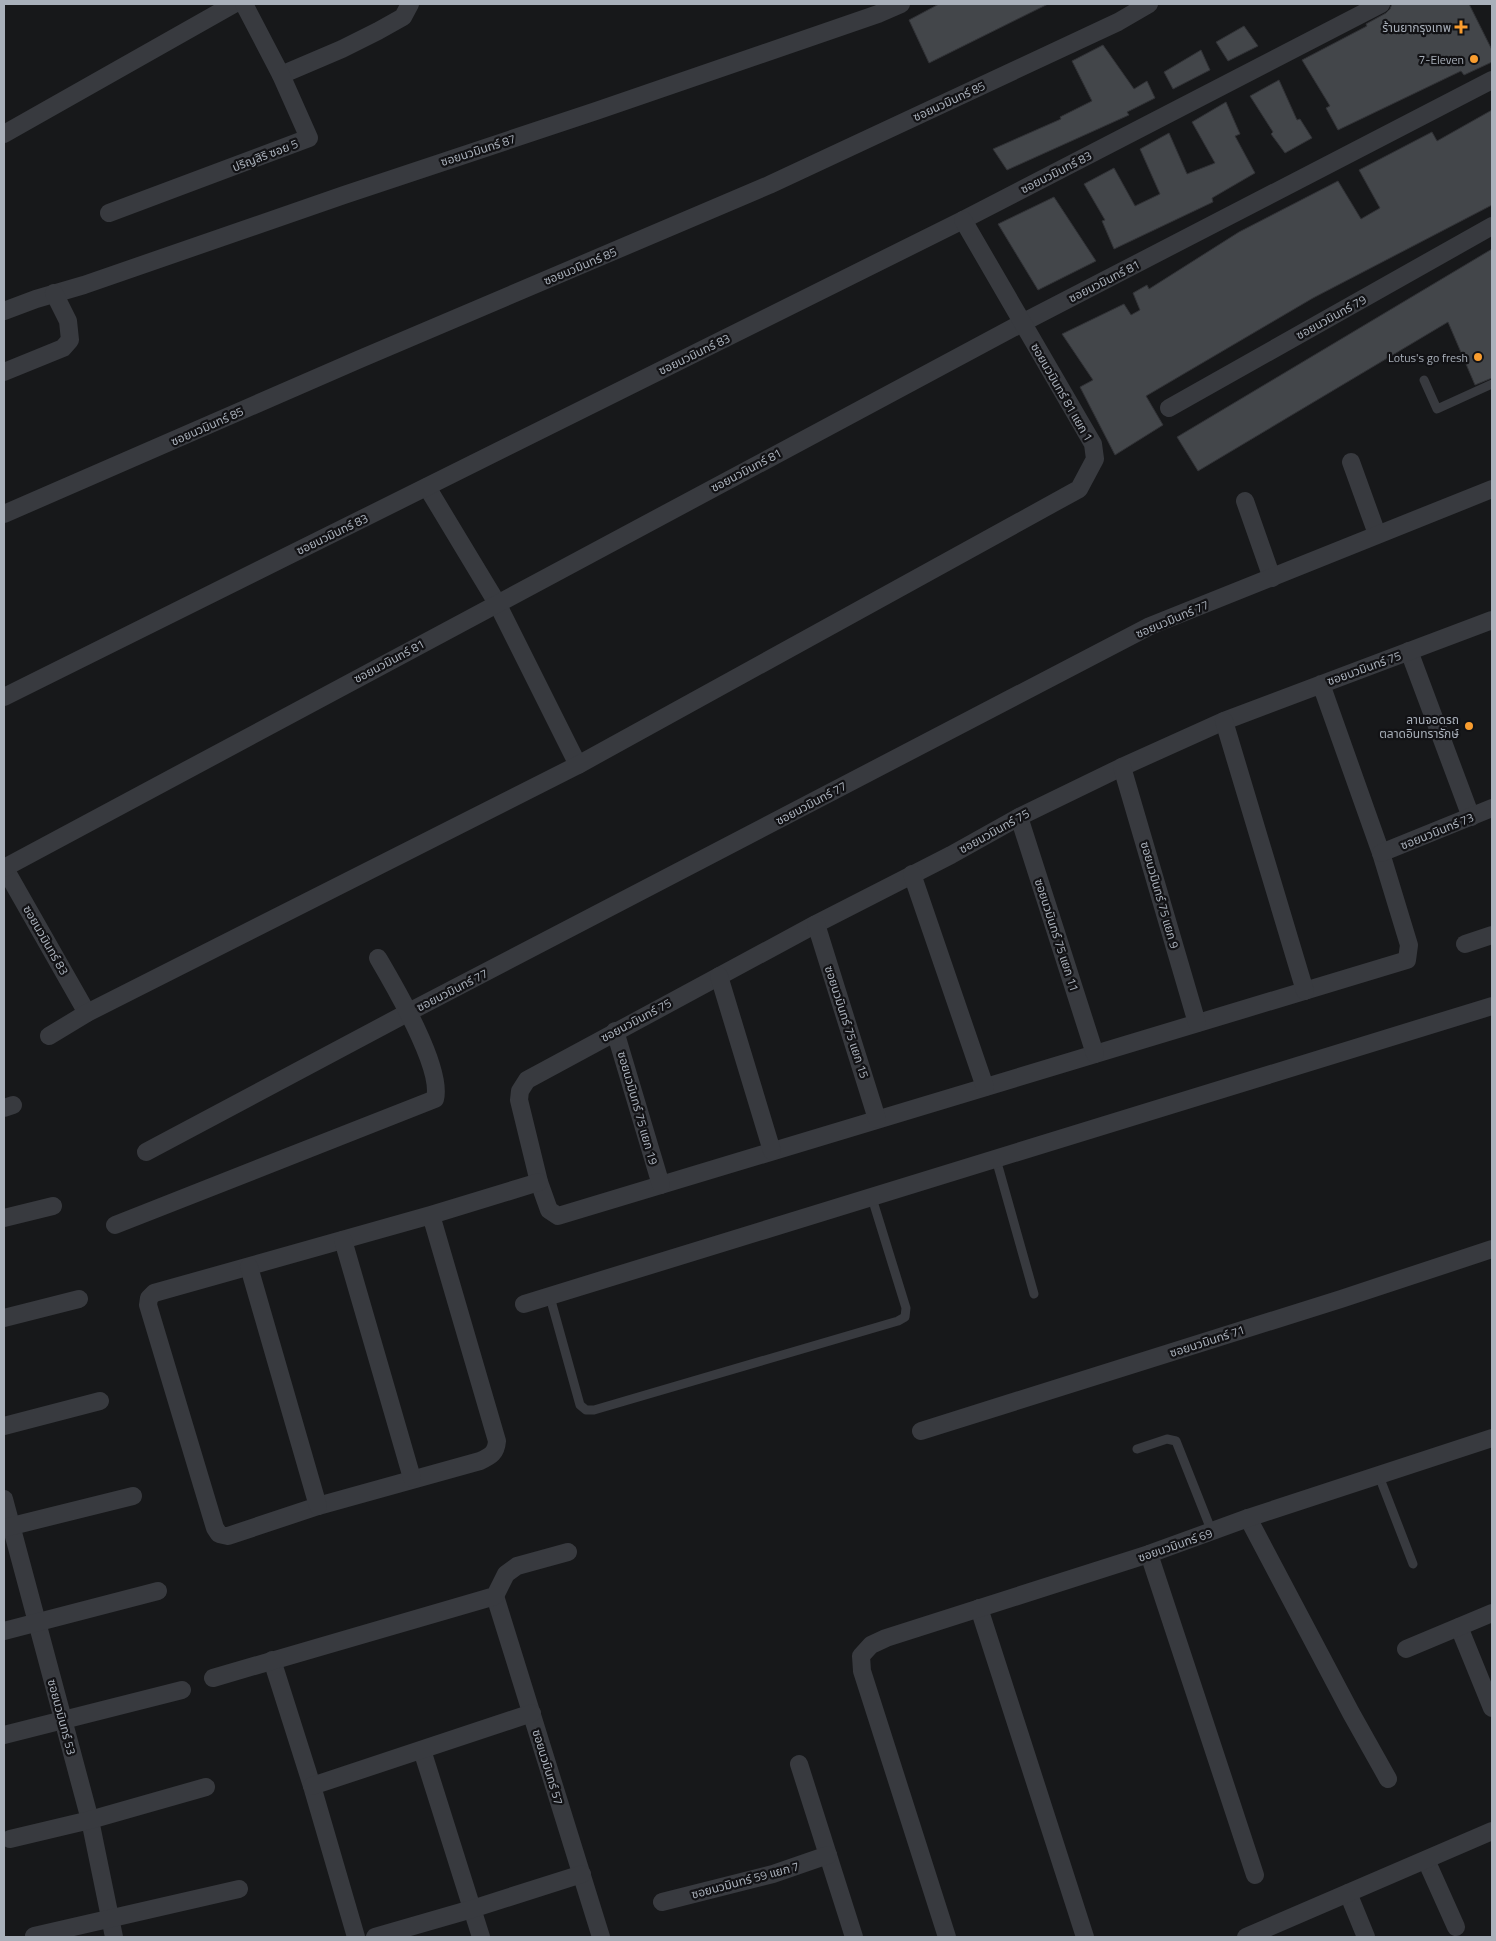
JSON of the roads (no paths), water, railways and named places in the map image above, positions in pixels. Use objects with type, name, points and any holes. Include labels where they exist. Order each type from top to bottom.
[{"type":"street","points":[[4,134],[234,4]]},
{"type":"street","name":"ปริญสิริ ซอย 5","points":[[109,213],[309,138],[281,75],[244,4]]},
{"type":"street","points":[[281,75],[342,49],[378,31],[403,16],[410,4]]},
{"type":"street","name":"ซอยนวมินทร์ 87","points":[[4,311],[606,108],[878,14],[901,4]]},
{"type":"street","name":"ซอยนวมินทร์ 85","points":[[4,514],[769,185],[1118,22],[1149,4]]},
{"type":"street","name":"ซอยนวมินทร์ 83","points":[[4,697],[963,220],[1381,4]]},
{"type":"street","name":"ซอยนวมินทร์ 81","points":[[4,868],[1022,323],[1492,80]]},
{"type":"street","name":"ซอยนวมินทร์ 81 แยก 1","points":[[578,765],[1079,489],[1095,459],[1093,444],[963,220]]},
{"type":"street","name":"ซอยนวมินทร์ 79","points":[[1169,408],[1492,226]]},
{"type":"street","points":[[4,372],[63,348],[70,340],[68,321],[54,293]]},
{"type":"street","points":[[1350,462],[1377,534]]},
{"type":"street","points":[[49,1036],[88,1013],[578,765],[497,603],[427,487]]},
{"type":"street","name":"ซอยนวมินทร์ 77","points":[[146,1152],[409,1012],[1150,626],[1492,489]]},
{"type":"street","points":[[1245,501],[1272,578]]},
{"type":"street","name":"ซอยนวมินทร์ 75","points":[[539,1182],[518,1100],[520,1091],[527,1080],[615,1031],[1019,817],[1122,767],[1224,721],[1492,620]]},
{"type":"street","points":[[1409,652],[1471,817]]},
{"type":"street","points":[[431,1215],[497,1441],[496,1450],[490,1456],[318,1506],[228,1536],[219,1534],[215,1528],[148,1305],[149,1298],[154,1293],[431,1215],[539,1182],[550,1210],[558,1216],[1407,960],[1410,945],[1381,853],[1321,684]]},
{"type":"street","points":[[1224,721],[1305,990]]},
{"type":"street","name":"ซอยนวมินทร์ 75 แยก 9","points":[[1122,767],[1197,1023]]},
{"type":"street","name":"ซอยนวมินทร์ 73","points":[[1381,853],[1492,808]]},
{"type":"street","name":"ซอยนวมินทร์ 75 แยก 11","points":[[1019,817],[1096,1054]]},
{"type":"street","name":"ซอยนวมินทร์ 83","points":[[4,868],[88,1013]]},
{"type":"street","points":[[912,874],[985,1087]]},
{"type":"street","name":"ซอยนวมินทร์ 75 แยก 15","points":[[816,924],[877,1119]]},
{"type":"street","points":[[1466,944],[1492,935]]},
{"type":"street","points":[[115,1225],[435,1099],[437,1086],[434,1073],[409,1012],[378,958]]},
{"type":"street","points":[[719,976],[772,1151]]},
{"type":"street","points":[[524,1304],[1492,1006]]},
{"type":"street","name":"ซอยนวมินทร์ 75 แยก 19","points":[[615,1031],[661,1185]]},
{"type":"street","points":[[4,1218],[53,1206]]},
{"type":"street","points":[[343,1240],[412,1478]]},
{"type":"street","name":"ซอยนวมินทร์ 71","points":[[921,1431],[1492,1249]]},
{"type":"street","points":[[249,1267],[318,1506]]},
{"type":"street","points":[[4,1318],[79,1299]]},
{"type":"street","points":[[4,1426],[100,1401]]},
{"type":"street","name":"ซอยนวมินทร์ 69","points":[[947,1937],[862,1671],[860,1656],[871,1645],[886,1638],[1149,1554],[1248,1518],[1492,1438]]},
{"type":"street","points":[[7,1528],[133,1496]]},
{"type":"street","name":"ซอยนวมินทร์ 53","points":[[4,1499],[7,1528],[37,1623],[90,1820],[114,1937]]},
{"type":"street","points":[[1248,1518],[1350,1713],[1388,1779]]},
{"type":"street","points":[[213,1678],[495,1596],[506,1574],[517,1566],[568,1552]]},
{"type":"street","points":[[1149,1554],[1255,1875]]},
{"type":"street","points":[[4,1631],[158,1592]]},
{"type":"street","name":"ซอยนวมินทร์ 57","points":[[495,1596],[601,1937]]},
{"type":"street","points":[[979,1608],[1085,1937]]},
{"type":"street","points":[[1406,1649],[1492,1613]]},
{"type":"street","points":[[1459,1627],[1492,1708]]},
{"type":"street","points":[[272,1660],[312,1786],[356,1937]]},
{"type":"street","points":[[4,1735],[182,1690]]},
{"type":"street","points":[[312,1786],[532,1713]]},
{"type":"street","points":[[422,1750],[481,1937]]},
{"type":"street","points":[[799,1764],[854,1937]]},
{"type":"street","points":[[10,1839],[90,1820],[206,1787]]},
{"type":"street","points":[[1246,1937],[1276,1931],[1348,1893],[1492,1831]]},
{"type":"street","name":"ซอยนวมินทร์ 59 แยก 7","points":[[662,1902],[773,1874],[828,1855]]},
{"type":"street","points":[[1426,1860],[1456,1927]]},
{"type":"street","points":[[375,1937],[582,1874]]},
{"type":"street","points":[[34,1936],[239,1889]]},
{"type":"street","points":[[1348,1893],[1366,1937]]},
{"type":"lane","points":[[1424,380],[1437,409],[1492,384]]},
{"type":"lane","points":[[996,1159],[1034,1294]]},
{"type":"lane","points":[[550,1297],[580,1405],[586,1410],[594,1410],[898,1322],[905,1317],[906,1308],[872,1198]]},
{"type":"lane","points":[[1137,1449],[1167,1439],[1176,1441],[1212,1532]]},
{"type":"lane","points":[[1379,1476],[1413,1564]]},
{"type":"place","name":"ร้านยากรุงเทพ","points":[[1461,27]]},
{"type":"place","name":"7-Eleven","points":[[1474,59]]},
{"type":"place","name":"Lotus's go fresh","points":[[1478,357]]},
{"type":"place","name":"ลานจอดรถ ตลาดอินทรารักษ์","points":[[1469,726]]}]
